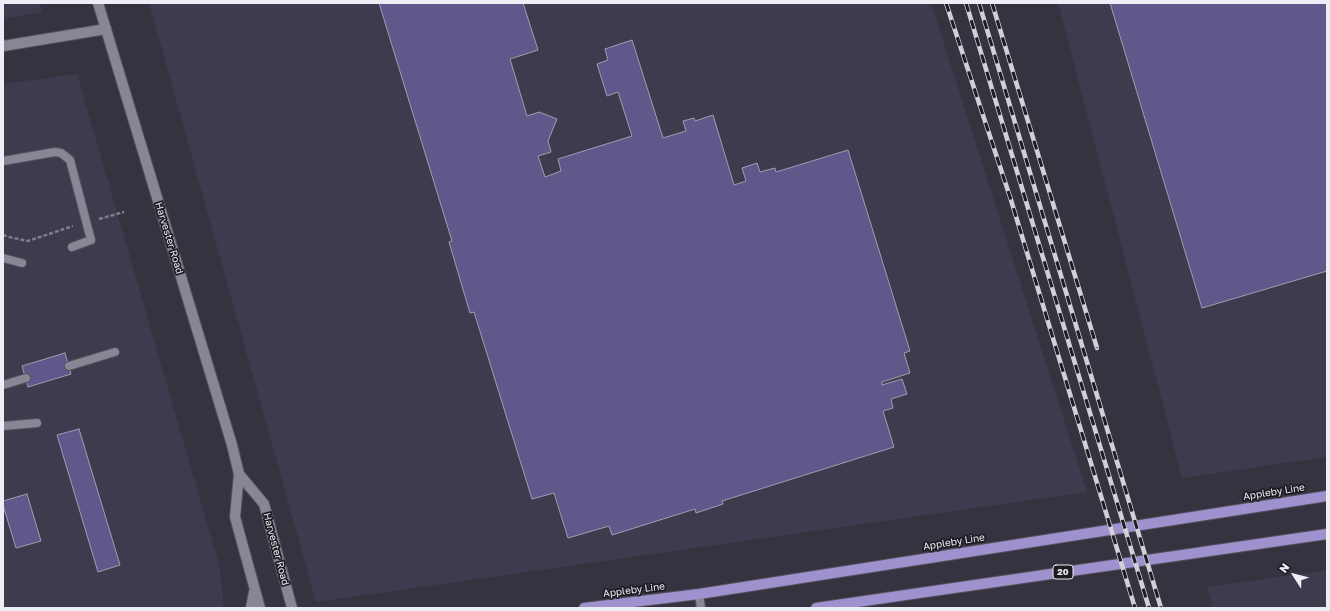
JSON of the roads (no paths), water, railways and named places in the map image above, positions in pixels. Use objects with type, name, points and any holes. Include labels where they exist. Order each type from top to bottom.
[{"type":"main road","name":"Harvester Road","points":[[98,3],[239,474],[235,517],[260,608]]},
{"type":"main road","points":[[3,46],[106,29]]},
{"type":"main road","name":"Harvester Road","points":[[239,474],[264,504],[292,608]]},
{"type":"main road","name":"Appleby Line","points":[[584,608],[699,594],[1327,496]]},
{"type":"main road","name":"20","points":[[816,608],[1327,534]]},
{"type":"main road","points":[[251,608],[255,590]]},
{"type":"lane","points":[[3,161],[55,152],[61,153],[70,160],[91,240],[72,247]]},
{"type":"lane","points":[[3,258],[22,263]]},
{"type":"lane","points":[[69,366],[115,352]]},
{"type":"lane","points":[[3,385],[26,378]]},
{"type":"lane","points":[[3,426],[37,423]]},
{"type":"lane","points":[[699,594],[701,608]]},
{"type":"railway","points":[[946,3],[1011,200],[1135,608]]},
{"type":"railway","points":[[966,3],[1149,608]]},
{"type":"railway","points":[[979,3],[1161,608]]},
{"type":"railway","points":[[992,3],[1097,348]]}]
